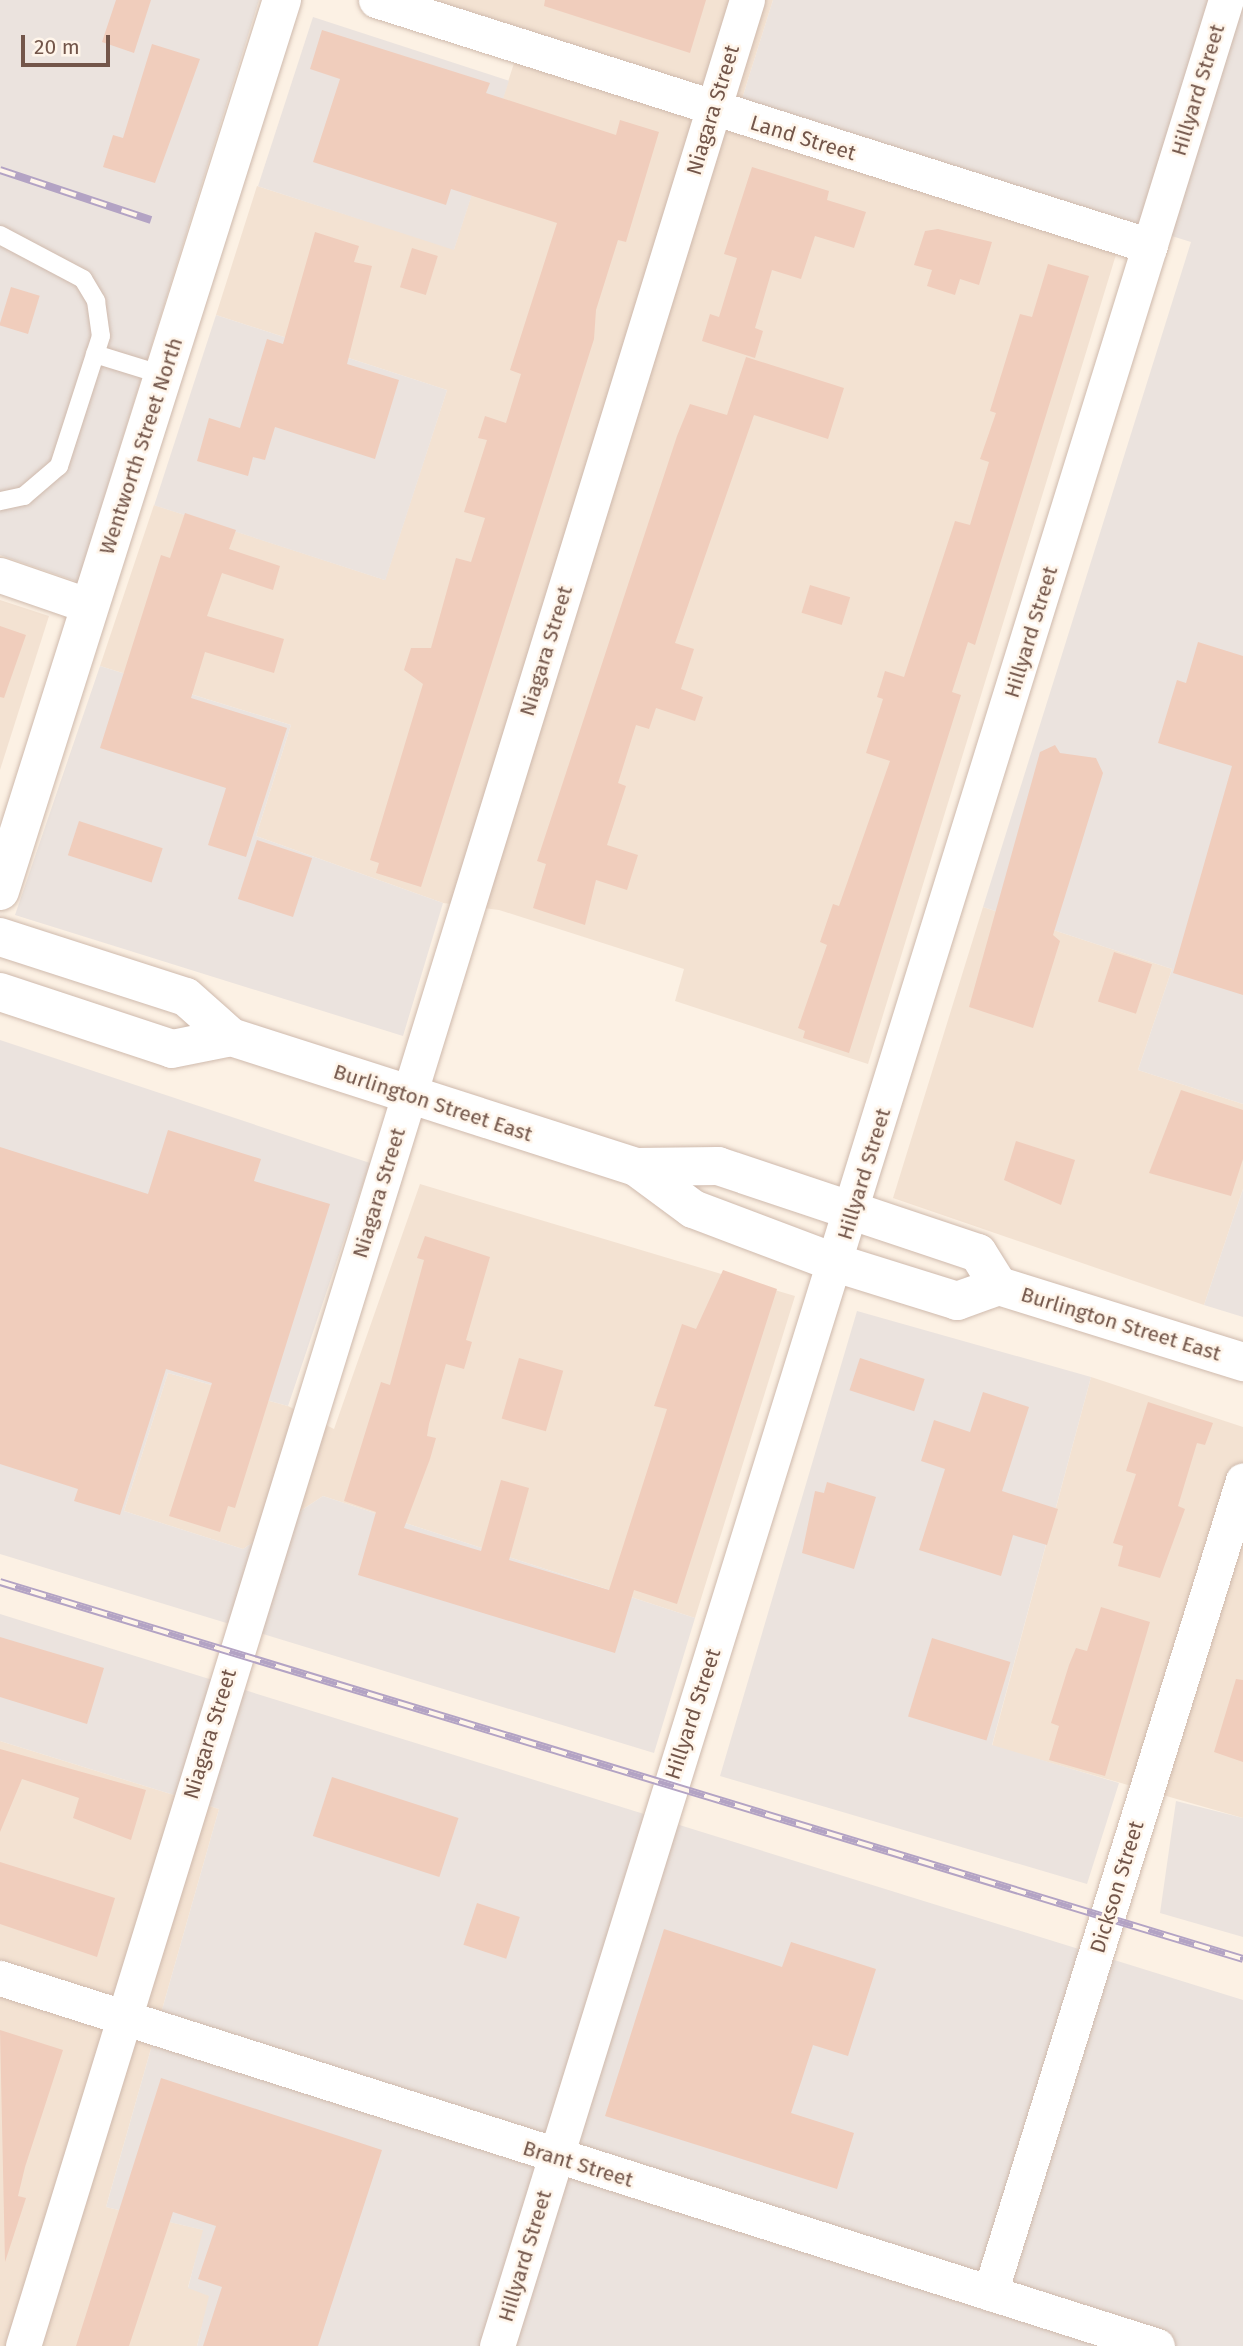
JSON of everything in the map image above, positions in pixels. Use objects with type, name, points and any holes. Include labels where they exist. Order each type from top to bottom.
[{"type":"main road","name":"Wentworth Street North","points":[[0,891],[282,0]]},
{"type":"main road","name":"Burlington Street East","points":[[0,937],[186,997],[231,1037],[409,1096],[636,1167],[718,1166],[978,1253],[999,1286]]},
{"type":"main road","name":"Burlington Street East","points":[[0,992],[172,1049],[231,1037]]},
{"type":"main road","name":"Burlington Street East","points":[[636,1167],[693,1209],[836,1263],[957,1301],[999,1286],[1243,1362]]},
{"type":"street","name":"Land Street","points":[[376,0],[713,110],[1150,246]]},
{"type":"street","name":"Niagara Street","points":[[23,2346],[122,2018],[747,0]]},
{"type":"street","name":"Hillyard Street","points":[[497,2346],[853,1211],[1226,0]]},
{"type":"street","points":[[0,575],[90,606]]},
{"type":"street","name":"Dickson Street","points":[[990,2293],[1243,1480]]},
{"type":"street","name":"Brant Street","points":[[0,1978],[1157,2346]]},
{"type":"lane","points":[[0,235],[83,279],[96,301],[101,336],[59,466],[24,496],[0,501]]},
{"type":"lane","points":[[95,354],[163,375]]},
{"type":"shaded area","points":[[0,0],[259,0],[78,582],[0,555]]},
{"type":"shaded area","points":[[434,0],[773,0],[741,102],[1126,222],[868,1064],[675,1001],[684,969],[499,910],[443,903],[256,836],[291,725],[100,666],[154,505],[385,580],[447,390],[216,315],[257,186],[454,249],[525,29]]},
{"type":"shaded area","points":[[773,0],[1243,0],[1243,1104],[1138,1070],[1172,969],[983,907],[1191,242],[741,102]]},
{"type":"shaded area","points":[[313,17],[509,81],[454,250],[258,186]]},
{"type":"shaded area","points":[[216,315],[447,390],[385,580],[154,505]]},
{"type":"shaded area","points":[[0,600],[49,616],[0,770]]},
{"type":"shaded area","points":[[100,666],[291,725],[256,836],[443,903],[403,1036],[15,915]]},
{"type":"shaded area","points":[[983,907],[1172,969],[1138,1070],[1243,1104],[1243,1189],[1204,1305],[893,1198]]},
{"type":"shaded area","points":[[0,1040],[370,1163],[288,1406],[168,1373],[124,1511],[243,1549],[323,1496],[695,1618],[654,1753],[0,1554]]},
{"type":"shaded area","points":[[420,1184],[795,1296],[695,1618],[323,1496],[243,1549],[124,1511],[168,1373],[288,1406],[334,1429]]},
{"type":"shaded area","points":[[1243,1189],[1243,1317],[1204,1305]]},
{"type":"shaded area","points":[[857,1311],[1091,1377],[992,1745],[1119,1783],[1087,1884],[720,1776]]},
{"type":"shaded area","points":[[1091,1377],[1243,1427],[1243,1818],[992,1746]]},
{"type":"shaded area","points":[[0,1614],[1243,2000],[1243,2346],[197,2346],[209,2296],[188,2288],[203,2230],[106,2207],[219,1809],[0,1741]]},
{"type":"shaded area","points":[[0,1741],[219,1809],[106,2207],[204,2230],[188,2287],[210,2296],[197,2346],[0,2346]]},
{"type":"shaded area","points":[[1176,1801],[1243,1818],[1243,1937],[1160,1913]]},
{"type":"building","points":[[116,0],[151,0],[134,53],[102,42]]},
{"type":"building","points":[[545,0],[706,0],[690,53],[544,6]]},
{"type":"building","points":[[322,30],[490,83],[486,93],[616,135],[620,120],[659,132],[626,242],[618,240],[596,310],[594,339],[421,887],[376,873],[379,863],[370,860],[423,684],[404,670],[411,648],[431,648],[456,558],[471,562],[485,518],[464,512],[487,440],[478,438],[485,416],[506,423],[521,374],[510,370],[557,223],[451,189],[446,205],[313,162],[340,79],[310,69]]},
{"type":"building","points":[[152,44],[200,59],[155,183],[103,167],[113,135],[123,138]]},
{"type":"building","points":[[752,167],[829,191],[827,200],[866,212],[854,248],[815,236],[801,279],[772,270],[755,328],[763,331],[755,358],[702,341],[710,314],[719,317],[737,258],[724,254]]},
{"type":"building","points":[[938,229],[992,242],[979,285],[960,279],[955,295],[927,286],[932,270],[914,265],[925,231]]},
{"type":"building","points":[[315,232],[359,246],[354,262],[372,266],[347,364],[399,380],[375,459],[275,427],[265,460],[253,457],[248,476],[197,461],[209,418],[240,428],[267,339],[283,344]]},
{"type":"building","points":[[412,248],[438,256],[426,295],[400,287]]},
{"type":"building","points":[[1048,264],[1089,276],[975,645],[968,642],[952,692],[961,695],[849,1053],[803,1038],[805,1031],[798,1028],[827,945],[820,942],[833,904],[839,906],[890,761],[866,753],[883,699],[877,697],[885,671],[904,677],[955,521],[970,525],[989,462],[980,459],[996,413],[990,411],[1020,314],[1032,317]]},
{"type":"building","points":[[11,287],[40,296],[28,334],[0,325]]},
{"type":"building","points":[[746,357],[844,388],[828,439],[754,415],[675,643],[694,649],[681,689],[703,697],[695,721],[656,708],[649,729],[636,725],[618,783],[626,786],[607,845],[638,855],[627,890],[596,880],[585,925],[533,908],[546,864],[537,861],[677,436],[690,404],[727,415]]},
{"type":"building","points":[[185,513],[236,530],[229,549],[280,566],[273,590],[222,573],[207,616],[284,639],[274,673],[205,652],[191,698],[287,728],[246,857],[208,845],[226,788],[100,748],[161,555],[170,558]]},
{"type":"building","points":[[810,585],[850,597],[842,625],[802,613]]},
{"type":"building","points":[[0,626],[26,635],[4,698],[0,697]]},
{"type":"building","points":[[1198,642],[1243,656],[1243,995],[1173,973],[1232,766],[1158,743],[1177,680],[1186,683]]},
{"type":"building","points":[[1055,745],[1060,753],[1096,758],[1103,773],[1053,935],[1060,941],[1033,1028],[969,1007],[1040,752]]},
{"type":"building","points":[[79,821],[163,848],[152,882],[68,855]]},
{"type":"building","points":[[257,840],[312,858],[293,917],[238,899]]},
{"type":"building","points":[[1114,952],[1152,964],[1136,1014],[1098,1001]]},
{"type":"building","points":[[1181,1090],[1243,1110],[1243,1159],[1231,1196],[1149,1173]]},
{"type":"building","points":[[168,1130],[261,1159],[254,1181],[330,1204],[235,1508],[228,1506],[220,1532],[169,1516],[212,1383],[166,1369],[120,1515],[74,1501],[78,1489],[0,1464],[0,1147],[148,1194]]},
{"type":"building","points":[[1016,1141],[1075,1160],[1061,1205],[1004,1180]]},
{"type":"building","points":[[425,1236],[490,1257],[466,1340],[472,1342],[464,1369],[446,1364],[427,1436],[436,1438],[404,1528],[481,1551],[501,1480],[529,1488],[509,1560],[609,1590],[667,1409],[654,1406],[682,1324],[696,1329],[723,1270],[777,1289],[677,1604],[634,1590],[615,1653],[358,1575],[376,1512],[344,1501],[381,1382],[390,1385],[424,1260],[417,1258]]},
{"type":"building","points":[[519,1358],[563,1371],[546,1431],[502,1419]]},
{"type":"building","points":[[860,1358],[925,1379],[914,1411],[849,1390]]},
{"type":"building","points":[[983,1392],[1029,1407],[1002,1491],[1058,1509],[1047,1545],[1013,1535],[1001,1576],[919,1550],[945,1469],[921,1461],[934,1420],[970,1432]]},
{"type":"building","points":[[1148,1402],[1213,1423],[1205,1445],[1197,1443],[1178,1506],[1185,1509],[1160,1578],[1118,1566],[1123,1546],[1113,1543],[1136,1474],[1126,1471]]},
{"type":"building","points":[[827,1482],[876,1497],[854,1569],[802,1553],[815,1491],[824,1493]]},
{"type":"building","points":[[1101,1607],[1150,1622],[1105,1776],[1049,1760],[1059,1726],[1051,1723],[1069,1665],[1076,1648],[1087,1651]]},
{"type":"building","points":[[0,1637],[104,1668],[87,1724],[0,1697]]},
{"type":"building","points":[[932,1638],[1010,1662],[986,1740],[908,1716]]},
{"type":"building","points":[[1236,1679],[1243,1680],[1243,1762],[1214,1752]]},
{"type":"building","points":[[0,1749],[146,1790],[131,1840],[73,1818],[79,1798],[22,1779],[0,1832]]},
{"type":"building","points":[[332,1777],[458,1818],[439,1877],[313,1836]]},
{"type":"building","points":[[0,1862],[115,1898],[97,1957],[0,1924]]},
{"type":"building","points":[[477,1903],[520,1917],[506,1959],[463,1945]]},
{"type":"building","points":[[664,1929],[782,1967],[791,1942],[876,1969],[848,2056],[813,2045],[791,2113],[854,2133],[837,2189],[605,2116]]},
{"type":"building","points":[[0,2030],[63,2050],[25,2167],[18,2196],[26,2198],[5,2262]]},
{"type":"building","points":[[161,2078],[382,2150],[318,2346],[203,2346],[222,2287],[198,2279],[216,2226],[173,2212],[129,2346],[76,2346]]},
{"type":"railway","points":[[0,170],[151,220]]},
{"type":"railway","points":[[0,1582],[1243,1959]]}]
